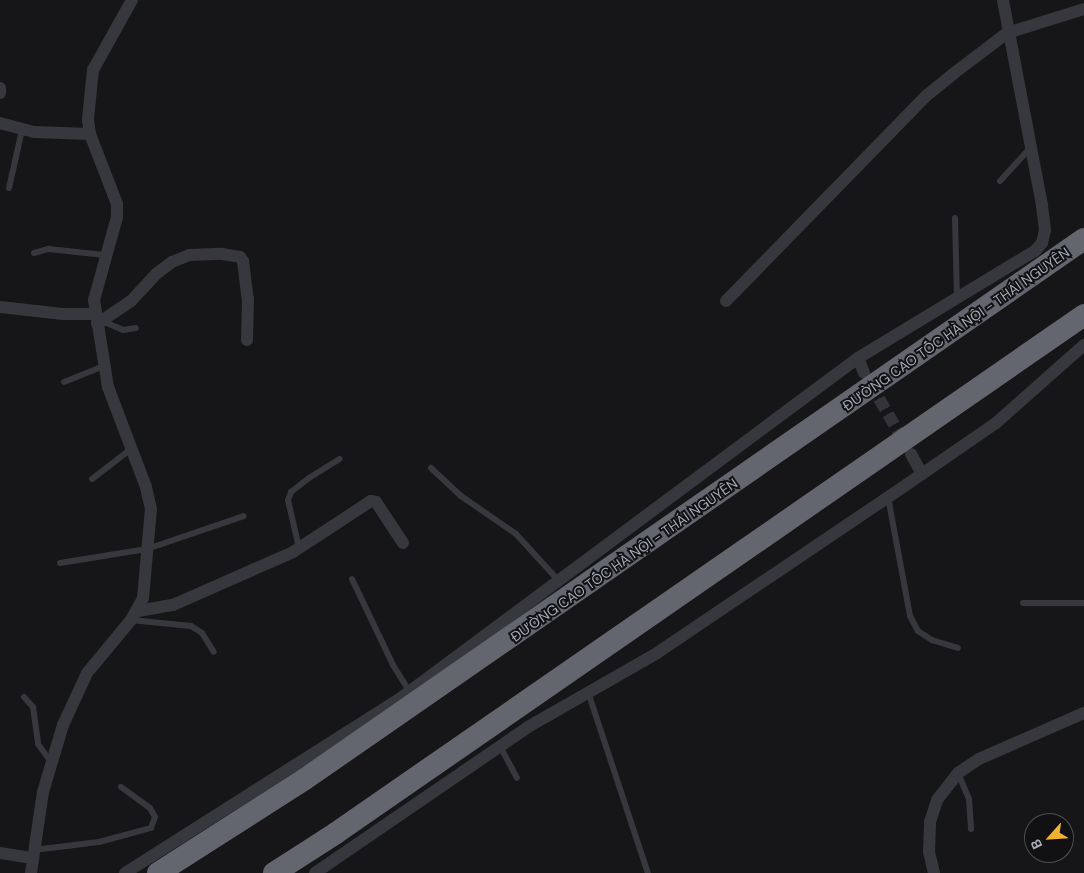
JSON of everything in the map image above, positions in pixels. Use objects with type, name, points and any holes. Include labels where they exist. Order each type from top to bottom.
[{"type":"highway","name":"ĐƯỜNG CAO TỐC HÀ NỘI - THÁI NGUYÊN","points":[[158,873],[306,779],[836,414],[1084,239]]},
{"type":"highway","points":[[274,873],[475,738],[1084,315]]},
{"type":"street","points":[[31,873],[41,801],[63,726],[87,673],[135,616],[143,598],[151,509],[126,452],[108,387],[100,367],[97,282],[117,217],[117,204],[90,134],[88,110],[93,70],[132,0]]},
{"type":"street","points":[[126,873],[409,691],[858,358],[1025,259],[1042,243],[1044,221],[1007,34],[1003,0]]},
{"type":"street","points":[[726,301],[926,96],[1007,34],[1084,9]]},
{"type":"street","points":[[0,88],[0,93]]},
{"type":"street","points":[[0,123],[22,130],[90,134]]},
{"type":"street","points":[[0,307],[98,319],[132,301],[156,274],[172,262],[189,255],[222,254],[240,257],[243,261],[248,299],[247,340]]},
{"type":"street","points":[[315,873],[500,746],[588,692],[657,653],[922,474],[996,423],[1084,345]]},
{"type":"street","points":[[858,358],[864,373]]},
{"type":"street","points":[[911,454],[922,474]]},
{"type":"street","points":[[135,616],[173,605],[299,548],[371,502],[376,502],[403,543]]},
{"type":"street","points":[[934,873],[929,852],[930,822],[937,800],[958,773],[979,759],[1084,713]]},
{"type":"street","points":[[0,853],[33,854]]},
{"type":"lane","points":[[9,188],[22,130]]},
{"type":"lane","points":[[1000,181],[1030,147]]},
{"type":"lane","points":[[955,218],[957,298]]},
{"type":"lane","points":[[34,253],[48,249],[105,255]]},
{"type":"lane","points":[[98,319],[123,330],[136,328]]},
{"type":"lane","points":[[64,382],[100,367]]},
{"type":"lane","points":[[92,479],[126,452]]},
{"type":"lane","points":[[299,548],[288,500],[291,492],[339,459]]},
{"type":"lane","points":[[431,468],[461,496],[516,534],[558,580]]},
{"type":"lane","points":[[888,497],[910,616],[918,631],[932,640],[958,648]]},
{"type":"lane","points":[[60,564],[147,549],[244,516]]},
{"type":"lane","points":[[352,579],[393,665],[409,691]]},
{"type":"lane","points":[[1023,603],[1084,603]]},
{"type":"lane","points":[[135,616],[191,626],[202,633],[214,652]]},
{"type":"lane","points":[[588,692],[648,873]]},
{"type":"lane","points":[[24,697],[33,707],[38,744],[52,762]]},
{"type":"lane","points":[[500,746],[517,778]]},
{"type":"lane","points":[[958,773],[969,799],[971,829]]},
{"type":"lane","points":[[33,854],[99,842],[151,828],[155,817],[150,808],[121,787]]},
{"type":"tunnel","points":[[870,383],[906,445]]}]
